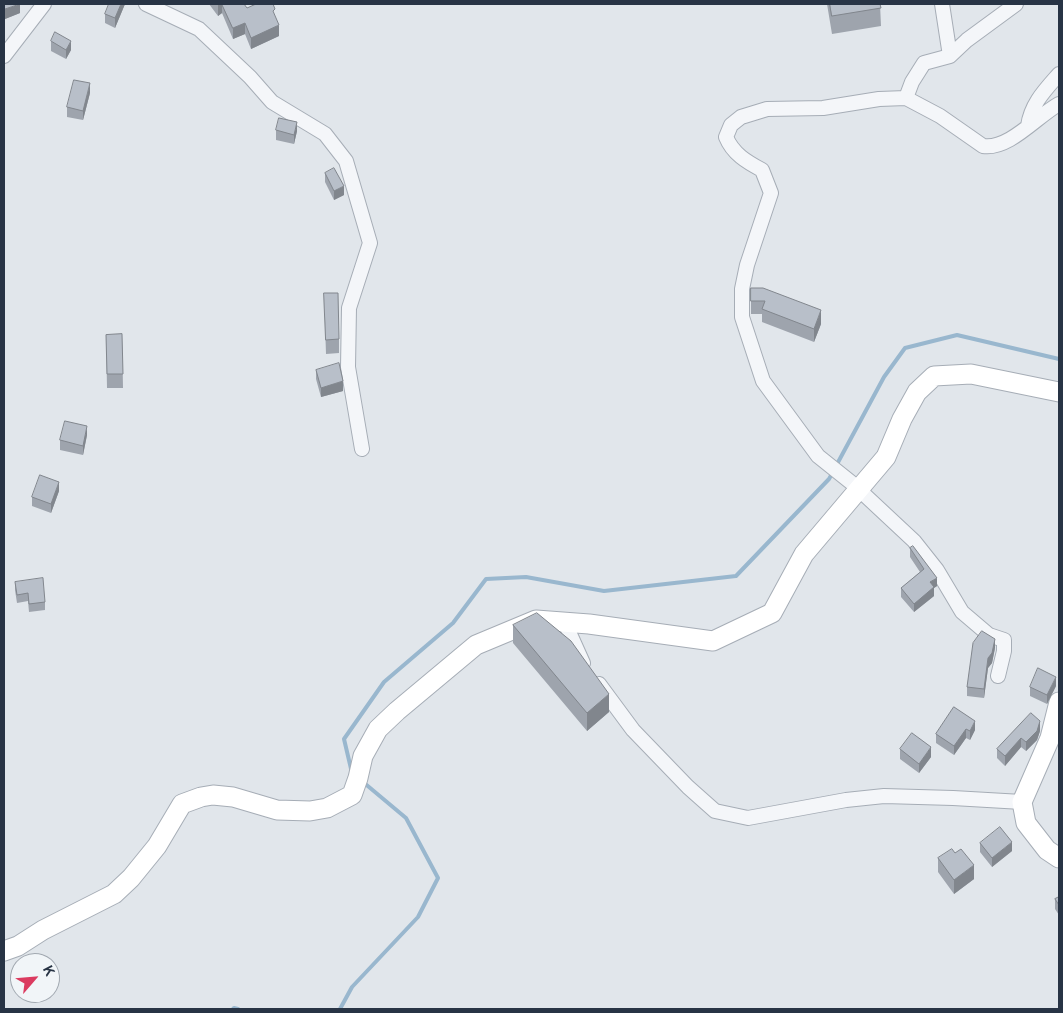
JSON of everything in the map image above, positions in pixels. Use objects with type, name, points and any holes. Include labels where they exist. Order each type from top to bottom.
[{"type":"street","points":[[4,56],[44,4]]},
{"type":"street","points":[[146,4],[199,29],[250,77],[272,102],[325,134],[346,161],[370,243],[349,308],[348,367],[362,449]]},
{"type":"street","points":[[942,4],[950,56]]},
{"type":"street","points":[[906,98],[912,82],[924,63],[950,56],[967,40],[1016,4]]},
{"type":"street","points":[[1028,126],[1030,114],[1043,92],[1059,74]]},
{"type":"street","points":[[998,676],[1004,651],[1004,640],[989,635],[962,612],[937,570],[914,541],[856,486],[818,456],[763,381],[742,317],[742,289],[747,265],[771,193],[762,170],[747,162],[730,148],[726,137],[731,125],[741,117],[767,109],[823,108],[878,99],[906,98],[940,116],[983,146],[990,147],[1011,139],[1059,104]]},
{"type":"street","points":[[4,951],[18,946],[43,930],[114,894],[131,878],[157,846],[182,804],[201,796],[213,795],[233,798],[277,810],[310,811],[327,808],[352,795],[358,778],[362,756],[378,729],[397,710],[476,645],[536,620],[589,624],[713,641],[772,613],[804,554],[856,486],[886,457],[902,419],[917,392],[934,376],[971,374],[1059,392]]},
{"type":"street","points":[[565,623],[581,660],[633,730],[715,811],[748,818],[846,800],[884,796],[1022,802]]},
{"type":"street","points":[[1059,702],[1050,738],[1022,802],[1026,824],[1047,850],[1059,858]]},
{"type":"building","points":[[4,4],[20,4],[5,9]]},
{"type":"building","points":[[109,4],[121,4],[115,18],[105,14]]},
{"type":"building","points":[[222,4],[244,4],[247,8],[256,4],[273,4],[275,9],[273,11],[279,25],[251,38],[245,23],[233,28]]},
{"type":"building","points":[[830,4],[880,4],[881,8],[832,16]]},
{"type":"building","points":[[55,32],[71,41],[66,50],[51,41]]},
{"type":"building","points":[[74,80],[90,83],[83,111],[67,107]]},
{"type":"building","points":[[279,118],[297,122],[294,135],[276,130]]},
{"type":"building","points":[[334,168],[344,186],[334,191],[325,173]]},
{"type":"building","points":[[751,288],[763,288],[821,310],[814,329],[762,309],[765,301],[751,301]]},
{"type":"building","points":[[324,293],[338,293],[339,339],[326,340]]},
{"type":"building","points":[[122,334],[123,374],[107,374],[106,335]]},
{"type":"building","points":[[339,363],[343,381],[321,388],[316,370]]},
{"type":"building","points":[[65,421],[87,426],[83,446],[60,440]]},
{"type":"building","points":[[40,475],[59,482],[51,504],[32,497]]},
{"type":"building","points":[[913,546],[937,578],[930,582],[934,587],[914,604],[901,588],[924,569],[910,548]]},
{"type":"building","points":[[43,578],[45,602],[29,604],[28,593],[17,595],[15,582]]},
{"type":"building","points":[[537,613],[571,641],[609,694],[587,713],[513,625]]},
{"type":"building","points":[[982,631],[995,639],[992,653],[988,658],[984,689],[967,687],[973,643]]},
{"type":"building","points":[[1038,668],[1056,677],[1047,695],[1030,687]]},
{"type":"building","points":[[954,707],[975,721],[970,731],[966,729],[954,746],[936,734]]},
{"type":"building","points":[[1031,713],[1040,721],[1037,731],[1026,742],[1021,738],[1005,756],[997,749]]},
{"type":"building","points":[[912,733],[931,747],[919,764],[900,749]]},
{"type":"building","points":[[1000,827],[1012,842],[992,858],[980,843]]},
{"type":"building","points":[[952,849],[955,853],[961,849],[974,865],[954,880],[938,858]]},
{"type":"building","points":[[1059,897],[1059,905],[1055,899]]},
{"type":"waterway","points":[[836,466],[884,377],[905,348],[957,335],[1059,359]]},
{"type":"waterway","points":[[352,773],[344,739],[384,682],[453,623],[486,579],[526,577],[604,591],[736,576],[829,479],[833,472]]},
{"type":"waterway","points":[[340,1009],[352,987],[418,917],[438,878],[406,818],[363,782]]},
{"type":"waterway","points":[[233,1009],[238,1009]]}]
